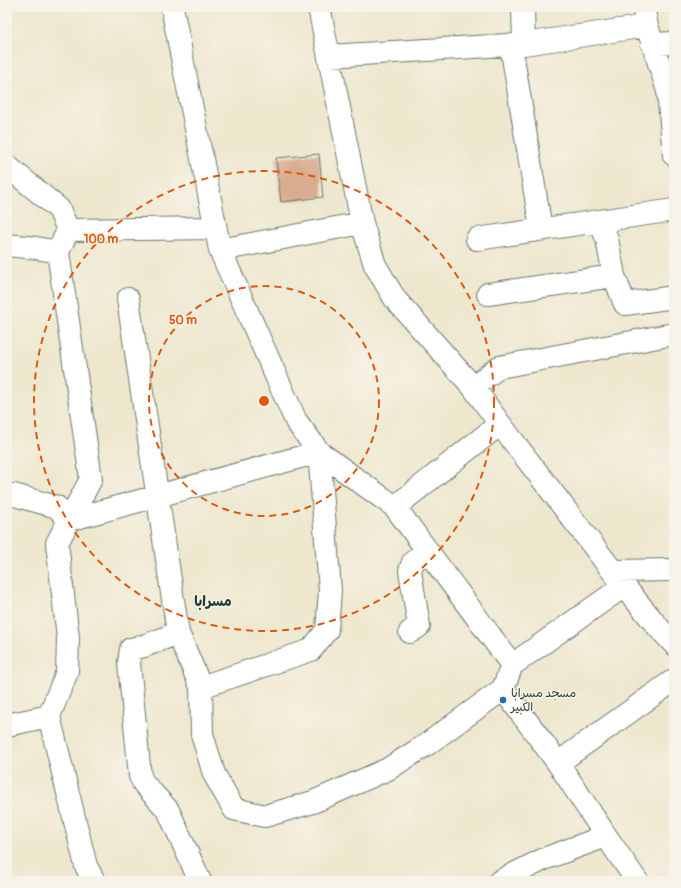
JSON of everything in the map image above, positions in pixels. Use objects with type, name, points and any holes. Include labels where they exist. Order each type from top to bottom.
[{"type":"street","points":[[172,7],[220,250],[296,421],[319,452],[395,507],[512,664]]},
{"type":"street","points":[[319,7],[362,223],[375,265],[395,299],[473,387],[619,578],[658,627],[674,644]]},
{"type":"street","points":[[523,7],[517,45],[541,229]]},
{"type":"street","points":[[329,56],[517,45],[647,26],[674,43]]},
{"type":"street","points":[[647,26],[671,90],[674,155]]},
{"type":"street","points":[[7,166],[59,209],[68,230],[58,252],[90,479],[57,543],[68,638],[66,672],[49,716],[86,866],[94,881]]},
{"type":"street","points":[[477,239],[674,210]]},
{"type":"street","points":[[600,221],[607,239],[614,276],[625,304],[674,297]]},
{"type":"street","points":[[220,250],[362,223]]},
{"type":"street","points":[[68,230],[215,228]]},
{"type":"street","points":[[7,245],[58,252]]},
{"type":"street","points":[[488,294],[614,276]]},
{"type":"street","points":[[128,299],[178,633],[201,687],[202,734],[214,774],[234,809],[265,816],[314,802],[388,769],[426,745],[503,689],[512,664],[619,578],[674,570]]},
{"type":"street","points":[[473,387],[499,367],[674,334]]},
{"type":"street","points":[[395,507],[500,424]]},
{"type":"street","points":[[69,520],[319,452]]},
{"type":"street","points":[[201,687],[311,650],[327,630],[330,590],[319,452]]},
{"type":"street","points":[[7,495],[14,495],[57,507],[69,520]]},
{"type":"street","points":[[410,632],[420,626],[410,571],[413,562],[427,550]]},
{"type":"street","points":[[178,633],[132,649],[129,663],[140,776],[144,784],[168,810],[200,881]]},
{"type":"street","points":[[558,763],[674,680]]},
{"type":"street","points":[[503,689],[558,763],[606,836],[638,881]]},
{"type":"street","points":[[7,725],[49,716]]},
{"type":"street","points":[[500,881],[544,859],[606,836]]},
{"type":"building","points":[[319,154],[323,197],[281,202],[276,158]]},
{"type":"place","name":"مسجد مسرابا الكبير","points":[[503,700]]},
{"type":"district","name":"مسرابا","points":[[213,601]]}]
